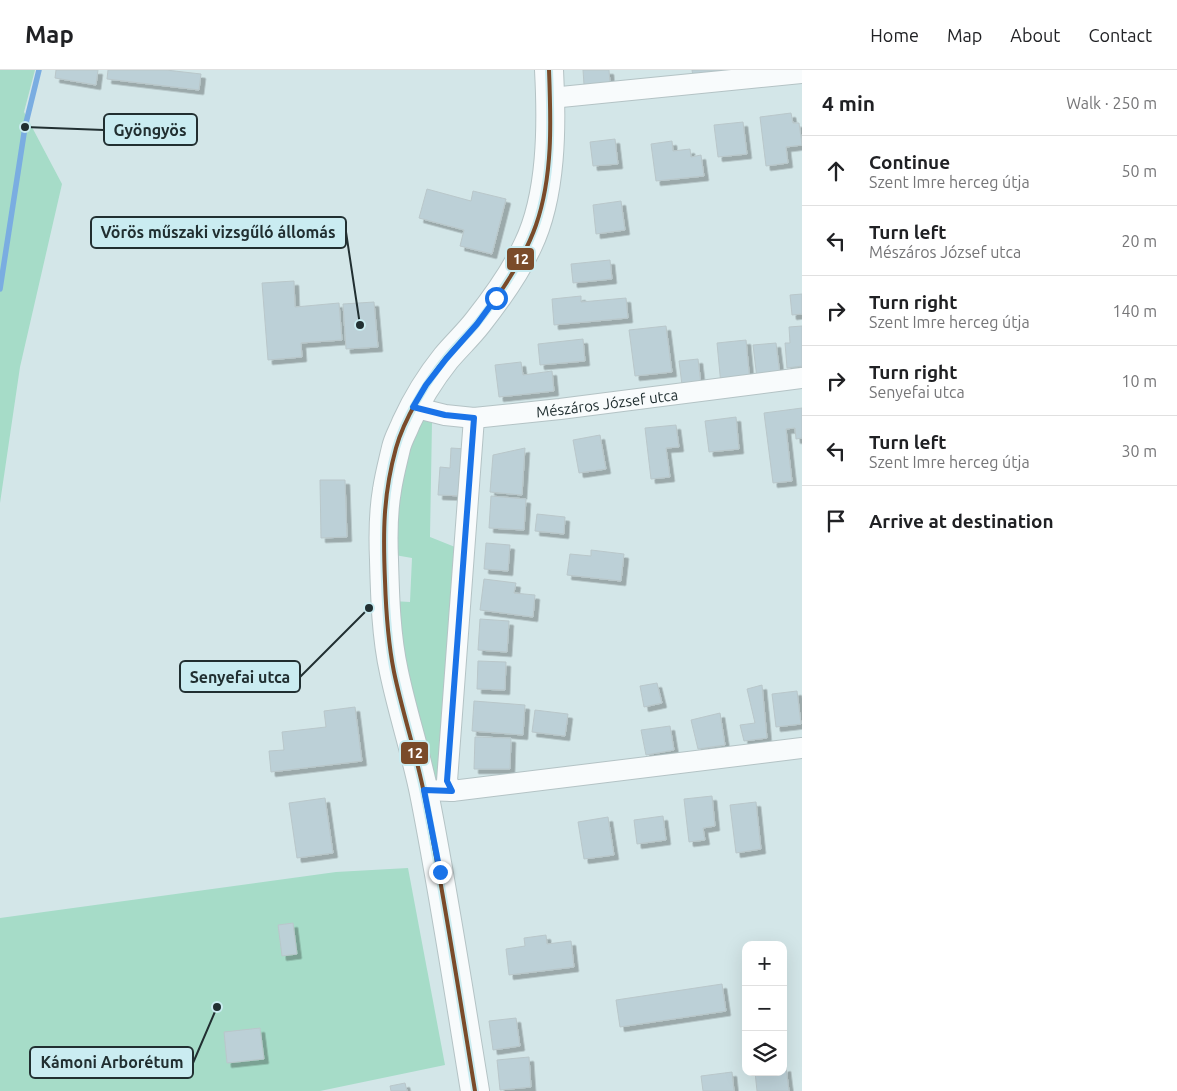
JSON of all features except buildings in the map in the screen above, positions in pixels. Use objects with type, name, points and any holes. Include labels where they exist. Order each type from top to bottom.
[{"type":"main road","points":[[475,1091],[440,872],[424,790],[393,670],[384,596],[383,526],[386,490],[397,443],[413,407],[426,385],[477,324],[514,273],[529,244],[539,216],[546,182],[550,98],[549,70]]},
{"type":"street","points":[[550,98],[802,73]]},
{"type":"street","name":"Mészáros József utca","points":[[413,407],[445,415],[474,418],[570,408],[802,378]]},
{"type":"street","points":[[452,791],[447,781],[474,418]]},
{"type":"street","points":[[424,790],[452,791],[802,748]]},
{"type":"green space","points":[[0,70],[35,70],[24,112],[62,184],[20,367],[0,503]]},
{"type":"green space","points":[[419,417],[432,422],[430,537],[460,549],[447,781],[428,786],[392,601],[410,602],[412,558],[389,554],[395,482]]},
{"type":"green space","points":[[408,868],[445,1065],[320,1091],[0,1091],[0,918],[336,872]]},
{"type":"waterway","points":[[0,289],[25,127],[39,70]]},
{"type":"transit line","name":"12","points":[[475,1091],[425,798],[392,661],[385,593],[386,498],[396,448],[410,413],[439,367],[493,303],[531,239],[542,206],[548,168],[550,148],[549,70]]},
{"type":"place","name":"Gyöngyös","points":[[25,127]]},
{"type":"place","name":"Vörös műszaki vizsgűló állomás","points":[[360,325]]},
{"type":"place","name":"Senyefai utca","points":[[369,608]]},
{"type":"place","name":"Kámoni Arborétum","points":[[217,1007]]},
{"type":"route","points":[[440,872],[424,790],[452,791],[447,781],[474,418],[445,415],[413,407],[426,385],[496,298]]}]
